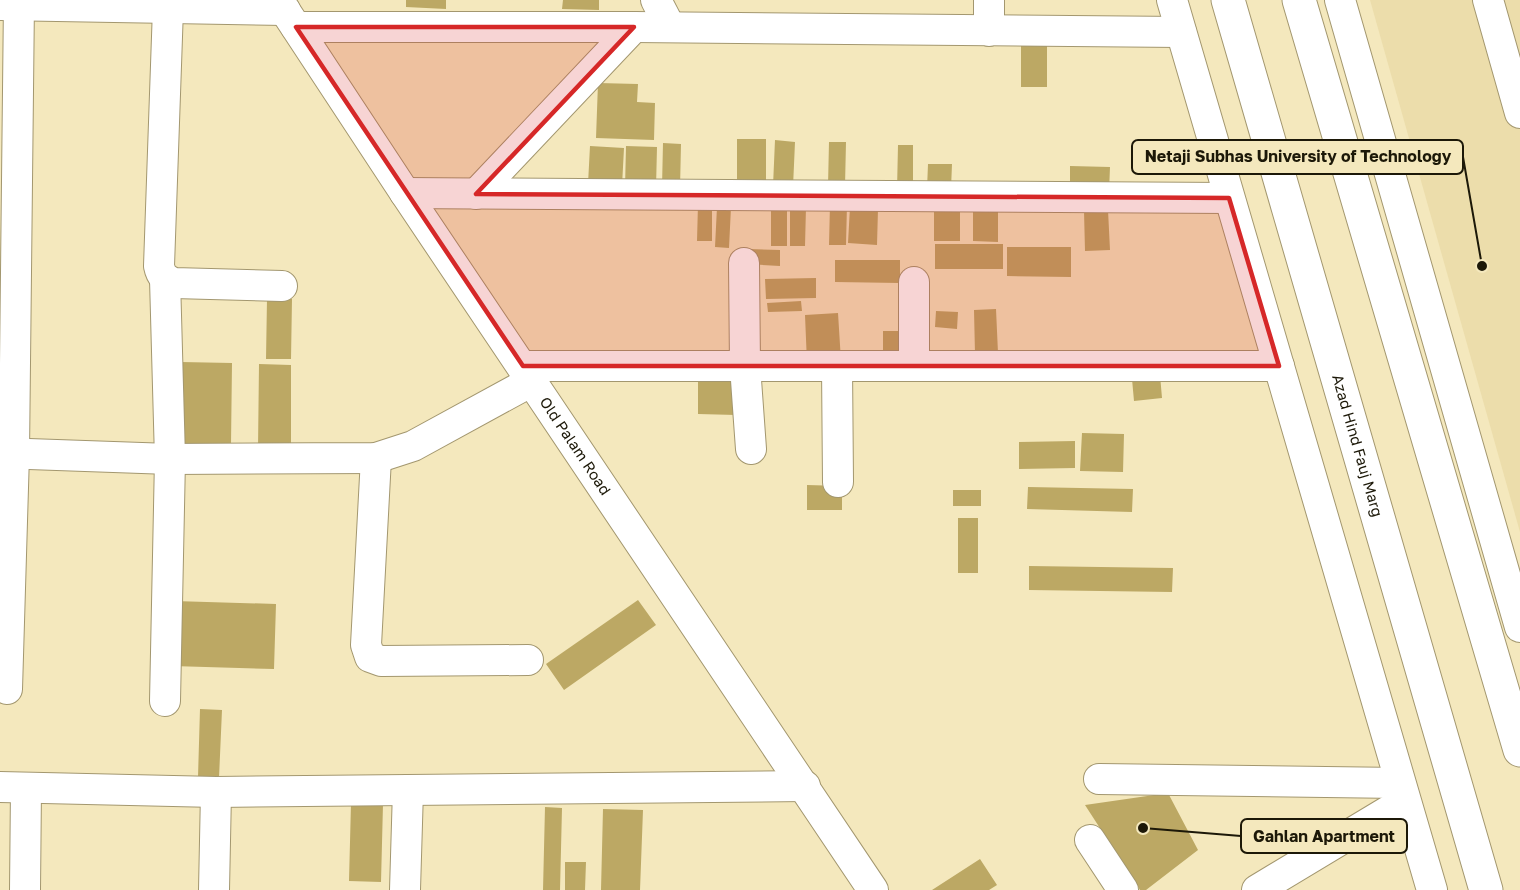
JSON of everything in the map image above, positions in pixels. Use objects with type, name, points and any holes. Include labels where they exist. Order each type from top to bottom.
[{"type":"main road","name":"Azad Hind Fauj Marg","points":[[1228,0],[1485,890]]},
{"type":"main road","points":[[1299,0],[1518,736]]},
{"type":"street","points":[[656,0],[670,27]]},
{"type":"street","points":[[988,0],[989,31]]},
{"type":"street","points":[[1172,0],[1432,890]]},
{"type":"street","points":[[1340,0],[1520,627]]},
{"type":"street","points":[[1488,0],[1520,113]]},
{"type":"street","points":[[7,689],[12,3],[634,27],[1181,32]]},
{"type":"street","points":[[168,8],[160,274],[174,283],[282,286]]},
{"type":"street","name":"Old Palam Road","points":[[286,12],[873,890]]},
{"type":"street","points":[[476,194],[634,27]]},
{"type":"street","points":[[405,193],[1229,198]]},
{"type":"street","points":[[744,263],[745,366],[751,449]]},
{"type":"street","points":[[165,279],[170,459],[165,701]]},
{"type":"street","points":[[914,282],[914,366]]},
{"type":"street","points":[[7,454],[170,459],[376,458],[413,446],[527,374],[745,366],[1279,366]]},
{"type":"street","points":[[837,366],[838,483]]},
{"type":"street","points":[[376,458],[366,645],[370,657],[381,661],[528,660]]},
{"type":"street","points":[[1100,778],[1403,792]]},
{"type":"street","points":[[25,890],[13,788],[216,792],[805,786]]},
{"type":"street","points":[[405,890],[408,790]]},
{"type":"street","points":[[214,890],[216,792]]},
{"type":"street","points":[[1257,890],[1403,792]]},
{"type":"street","points":[[1090,840],[1123,890]]},
{"type":"highlighted area","points":[[296,27],[634,27],[476,194],[1229,198],[1279,366],[523,366]]},
{"type":"shaded area","points":[[1370,0],[1520,0],[1520,532]]},
{"type":"building","points":[[406,0],[446,0],[446,9],[406,7]]},
{"type":"building","points":[[563,0],[599,0],[599,10],[562,9]]},
{"type":"building","points":[[1021,36],[1047,36],[1047,87],[1021,87]]},
{"type":"building","points":[[598,83],[638,84],[637,102],[655,103],[654,140],[596,138]]},
{"type":"building","points":[[737,139],[766,139],[766,185],[737,185]]},
{"type":"building","points":[[775,140],[795,142],[793,187],[773,186]]},
{"type":"building","points":[[829,142],[846,142],[845,186],[828,186]]},
{"type":"building","points":[[663,143],[681,144],[680,188],[662,187]]},
{"type":"building","points":[[898,145],[913,145],[913,190],[897,190]]},
{"type":"building","points":[[590,146],[624,148],[622,186],[588,184]]},
{"type":"building","points":[[626,146],[657,147],[656,188],[625,188]]},
{"type":"building","points":[[928,164],[952,164],[951,189],[927,189]]},
{"type":"building","points":[[1070,166],[1110,167],[1109,192],[1070,191]]},
{"type":"building","points":[[698,204],[712,204],[712,241],[697,241]]},
{"type":"building","points":[[830,204],[847,204],[846,245],[829,245]]},
{"type":"building","points":[[973,205],[998,205],[998,242],[973,241]]},
{"type":"building","points":[[771,206],[787,206],[787,246],[771,246]]},
{"type":"building","points":[[717,207],[731,207],[729,248],[715,247]]},
{"type":"building","points":[[790,207],[806,207],[805,246],[790,246]]},
{"type":"building","points":[[850,207],[878,209],[877,245],[848,243]]},
{"type":"building","points":[[934,208],[960,208],[960,241],[934,241]]},
{"type":"building","points":[[1108,210],[1110,250],[1085,251],[1084,211]]},
{"type":"building","points":[[935,244],[1003,244],[1003,269],[935,269]]},
{"type":"building","points":[[1007,247],[1071,247],[1071,277],[1007,276]]},
{"type":"building","points":[[748,249],[780,250],[780,266],[748,264]]},
{"type":"building","points":[[835,260],[900,260],[900,283],[835,282]]},
{"type":"building","points":[[816,278],[816,298],[766,299],[765,279]]},
{"type":"building","points":[[267,299],[292,299],[291,359],[266,359]]},
{"type":"building","points":[[801,301],[802,311],[768,312],[767,303]]},
{"type":"building","points":[[996,309],[998,353],[975,354],[974,310]]},
{"type":"building","points":[[936,311],[958,312],[957,329],[935,327]]},
{"type":"building","points":[[838,313],[841,361],[807,363],[805,315]]},
{"type":"building","points":[[883,331],[900,331],[900,357],[883,357]]},
{"type":"building","points":[[181,362],[232,363],[231,444],[180,443]]},
{"type":"building","points":[[259,364],[291,365],[291,449],[258,448]]},
{"type":"building","points":[[1160,375],[1162,398],[1134,401],[1132,379]]},
{"type":"building","points":[[698,379],[737,380],[736,415],[698,414]]},
{"type":"building","points":[[1082,433],[1124,434],[1123,472],[1080,471]]},
{"type":"building","points":[[1075,441],[1075,468],[1019,469],[1019,442]]},
{"type":"building","points":[[807,485],[842,486],[842,510],[807,510]]},
{"type":"building","points":[[1028,487],[1133,489],[1132,512],[1027,509]]},
{"type":"building","points":[[953,490],[981,490],[981,506],[953,506]]},
{"type":"building","points":[[958,518],[978,518],[978,573],[958,573]]},
{"type":"building","points":[[1029,566],[1173,568],[1172,592],[1029,590]]},
{"type":"building","points":[[638,600],[656,625],[564,690],[546,664]]},
{"type":"building","points":[[174,601],[276,604],[274,669],[172,666]]},
{"type":"building","points":[[200,709],[222,710],[219,778],[198,777]]},
{"type":"building","points":[[1168,793],[1198,850],[1146,890],[1140,890],[1085,805]]},
{"type":"building","points":[[351,803],[383,804],[381,882],[349,881]]},
{"type":"building","points":[[545,807],[562,808],[560,890],[543,890]]},
{"type":"building","points":[[603,809],[643,810],[640,890],[601,890]]},
{"type":"building","points":[[980,859],[997,885],[989,890],[932,890]]},
{"type":"building","points":[[565,862],[586,862],[585,890],[565,890]]},
{"type":"place","name":"Netaji Subhas University of Technology","points":[[1482,266]]},
{"type":"place","name":"Gahlan Apartment","points":[[1143,828]]}]
